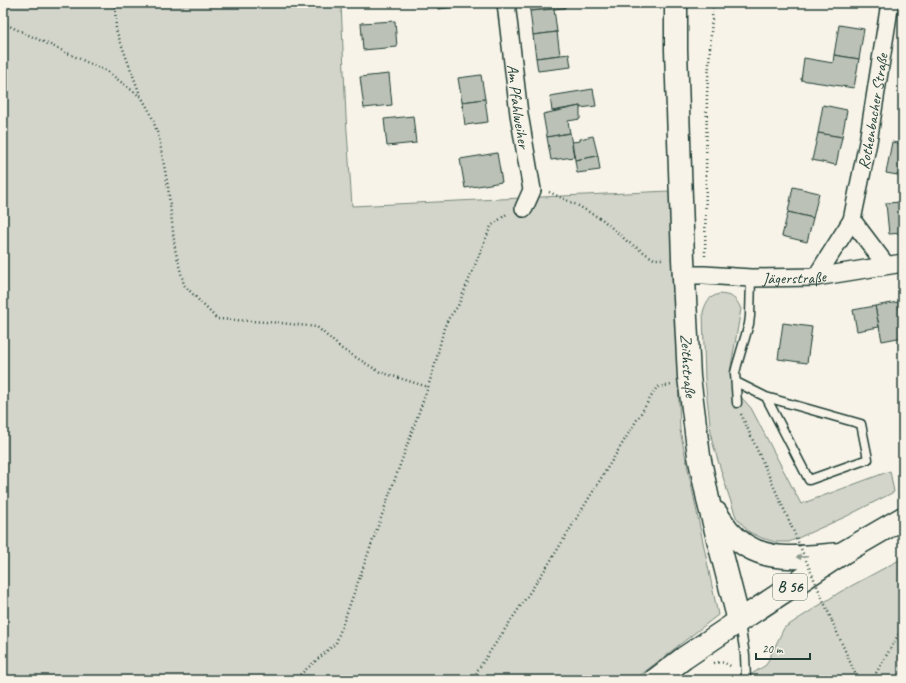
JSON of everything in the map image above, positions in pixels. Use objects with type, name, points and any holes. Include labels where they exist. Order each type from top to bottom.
[{"type":"street","name":"Am Pfahlweiher","points":[[506,3],[519,114],[532,190]]},
{"type":"street","name":"Zeithstraße","points":[[676,3],[676,50],[684,267],[690,382],[699,456],[709,504],[739,620]]},
{"type":"street","name":"Rothenbacher Straße","points":[[816,277],[852,220],[868,142],[890,3]]},
{"type":"street","points":[[524,208],[532,190]]},
{"type":"street","points":[[852,220],[886,265]]},
{"type":"street","name":"Jägerstraße","points":[[684,267],[704,275],[751,278],[816,277],[903,263]]},
{"type":"street","points":[[709,504],[729,531],[743,544],[756,552],[770,556],[783,557],[841,554]]},
{"type":"street","name":"B 56","points":[[655,680],[739,620],[841,554],[903,518]]},
{"type":"lane","points":[[737,403],[737,365],[749,324],[751,278]]},
{"type":"lane","points":[[736,382],[766,397],[861,424],[868,459],[809,480],[766,397]]},
{"type":"lane","points":[[739,620],[745,655],[746,677]]},
{"type":"path","points":[[115,3],[116,30],[142,98],[151,114],[159,138],[168,187],[175,249],[184,285],[217,319],[317,327],[342,349],[380,372],[428,387]]},
{"type":"path","points":[[532,190],[551,192],[603,220],[628,242],[654,259],[684,267],[704,259],[707,94],[714,3]]},
{"type":"path","points":[[3,23],[108,72],[142,98]]},
{"type":"path","points":[[294,680],[336,643],[428,387],[444,328],[448,319],[458,306],[491,226],[509,213],[524,208]]},
{"type":"path","points":[[471,680],[548,565],[657,387],[690,382]]},
{"type":"path","points":[[737,403],[858,680]]},
{"type":"path","points":[[872,680],[903,627]]},
{"type":"path","points":[[710,664],[718,662],[727,664],[746,677]]},
{"type":"shaded area","points":[[3,3],[341,3],[352,206],[669,191],[675,286],[680,430],[718,615],[634,680],[3,680]]},
{"type":"shaded area","points":[[719,294],[733,297],[741,309],[730,372],[733,388],[751,408],[801,504],[890,471],[894,492],[845,517],[789,542],[775,542],[749,532],[736,517],[712,441],[705,380],[703,312],[708,300]]},
{"type":"shaded area","points":[[903,558],[903,680],[742,680],[766,665],[784,628],[840,592]]},
{"type":"building","points":[[437,3],[458,3],[458,7],[438,9]]},
{"type":"building","points":[[529,3],[564,3],[565,8],[530,11]]},
{"type":"building","points":[[554,9],[557,32],[533,35],[530,11]]},
{"type":"building","points":[[395,21],[397,47],[363,50],[361,23]]},
{"type":"building","points":[[839,25],[864,29],[859,59],[834,55]]},
{"type":"building","points":[[557,32],[560,55],[536,58],[533,35]]},
{"type":"building","points":[[569,54],[571,67],[538,71],[536,58]]},
{"type":"building","points":[[834,55],[859,59],[854,88],[801,80],[804,58],[833,63]]},
{"type":"building","points":[[389,74],[392,105],[364,108],[360,77]]},
{"type":"building","points":[[481,75],[485,99],[462,102],[458,78]]},
{"type":"building","points":[[593,89],[596,106],[580,108],[580,106],[552,111],[550,96]]},
{"type":"building","points":[[485,99],[488,122],[465,125],[462,102]]},
{"type":"building","points":[[903,101],[903,118],[900,118]]},
{"type":"building","points":[[823,105],[847,110],[842,137],[818,133]]},
{"type":"building","points":[[580,106],[580,119],[568,121],[570,133],[547,137],[543,114]]},
{"type":"building","points":[[413,116],[416,143],[387,146],[384,119]]},
{"type":"building","points":[[570,133],[574,157],[551,160],[547,137]]},
{"type":"building","points":[[818,133],[842,137],[836,165],[812,160]]},
{"type":"building","points":[[593,136],[598,156],[575,160],[572,142],[580,141],[580,139]]},
{"type":"building","points":[[892,142],[903,144],[903,176],[886,173]]},
{"type":"building","points":[[497,153],[502,182],[465,188],[460,159]]},
{"type":"building","points":[[598,156],[600,170],[577,173],[575,160]]},
{"type":"building","points":[[793,187],[819,193],[813,218],[788,212]]},
{"type":"building","points":[[903,202],[903,233],[889,234],[886,203]]},
{"type":"building","points":[[788,212],[813,218],[807,242],[782,236]]},
{"type":"building","points":[[898,302],[903,337],[882,341],[875,306]]},
{"type":"building","points":[[875,306],[879,327],[857,331],[853,310]]},
{"type":"building","points":[[783,323],[812,327],[807,363],[778,359]]}]
